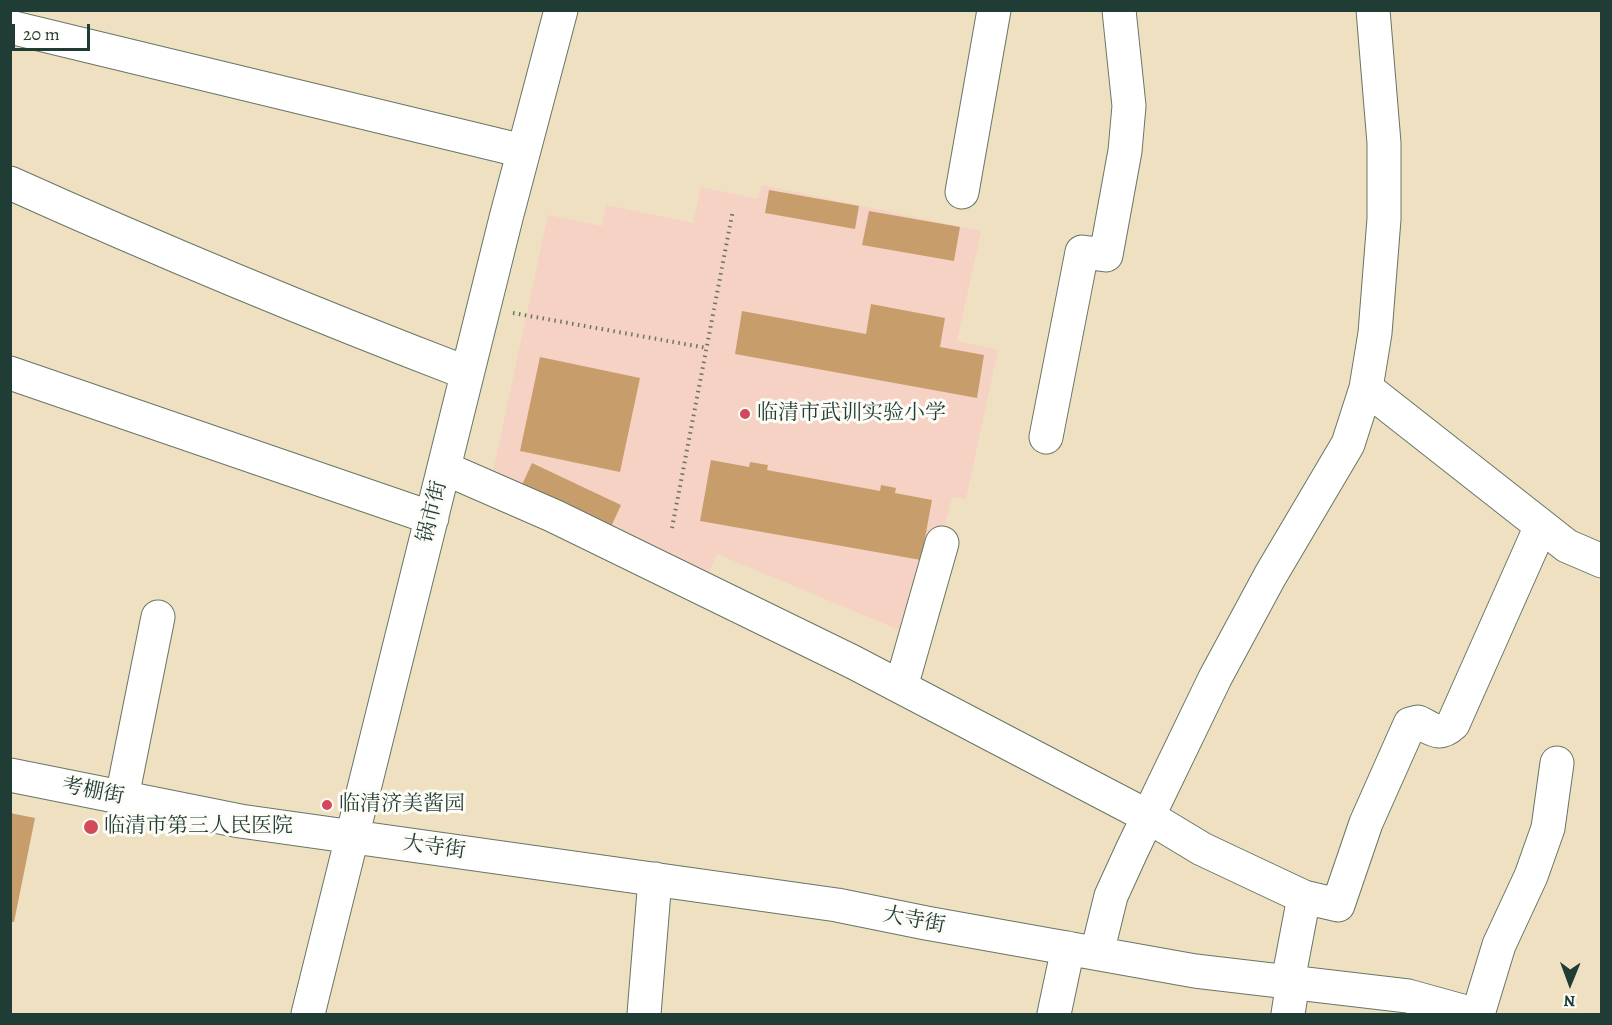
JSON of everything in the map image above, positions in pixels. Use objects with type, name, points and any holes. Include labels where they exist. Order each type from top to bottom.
[{"type":"street","name":"锅市街","points":[[308,1014],[523,151],[561,10]]},
{"type":"street","points":[[962,192],[994,10]]},
{"type":"street","points":[[1046,437],[1082,252],[1106,255],[1125,151],[1129,106],[1119,10]]},
{"type":"street","points":[[1054,1014],[1082,951],[1111,896],[1221,667],[1270,576],[1348,444],[1366,388],[1375,333],[1384,219],[1384,143],[1373,10]]},
{"type":"street","points":[[10,27],[48,23],[523,151]]},
{"type":"street","points":[[10,183],[367,335],[468,373]]},
{"type":"street","points":[[10,373],[432,518]]},
{"type":"street","points":[[1366,388],[1567,546],[1602,561]]},
{"type":"street","points":[[444,468],[554,516],[901,687],[1149,817],[1202,849],[1305,897],[1338,905],[1366,823],[1410,724],[1418,722],[1438,732],[1446,731],[1453,724],[1541,526]]},
{"type":"street","points":[[901,687],[942,543]]},
{"type":"street","points":[[122,797],[158,617]]},
{"type":"street","points":[[1476,1014],[1499,945],[1531,876],[1548,828],[1557,763]]},
{"type":"street","name":"考棚街","points":[[10,775],[240,821],[353,837]]},
{"type":"street","name":"大寺街","points":[[353,837],[837,906],[1195,970],[1408,996],[1476,1014]]},
{"type":"street","points":[[644,1014],[655,879]]},
{"type":"street","points":[[1288,1014],[1290,982],[1305,897]]},
{"type":"path","points":[[672,528],[733,210]]},
{"type":"path","points":[[484,307],[707,348]]},
{"type":"shaded area","name":"临清市武训实验小学","points":[[762,185],[981,231],[957,341],[998,350],[966,499],[952,497],[947,518],[907,633],[717,554],[707,577],[492,477],[548,215],[602,226],[606,205],[693,223],[701,187],[758,199]]},
{"type":"building","points":[[769,190],[859,206],[855,229],[765,213]]},
{"type":"building","points":[[869,211],[960,227],[954,261],[862,245]]},
{"type":"building","points":[[871,304],[945,318],[940,347],[984,355],[977,398],[735,354],[742,311],[866,334]]},
{"type":"building","points":[[540,357],[640,378],[620,472],[520,451]]},
{"type":"building","points":[[711,460],[749,467],[750,462],[768,465],[767,470],[880,491],[881,485],[896,488],[895,493],[932,500],[921,560],[700,521]]},
{"type":"building","points":[[532,463],[621,505],[610,529],[521,487]]},
{"type":"building","points":[[10,813],[35,818],[14,922],[10,922]]},
{"type":"place","name":"临清市武训实验小学","points":[[745,414]]},
{"type":"place","name":"临清济美酱园","points":[[327,805]]},
{"type":"place","name":"临清市第三人民医院","points":[[91,827]]}]
